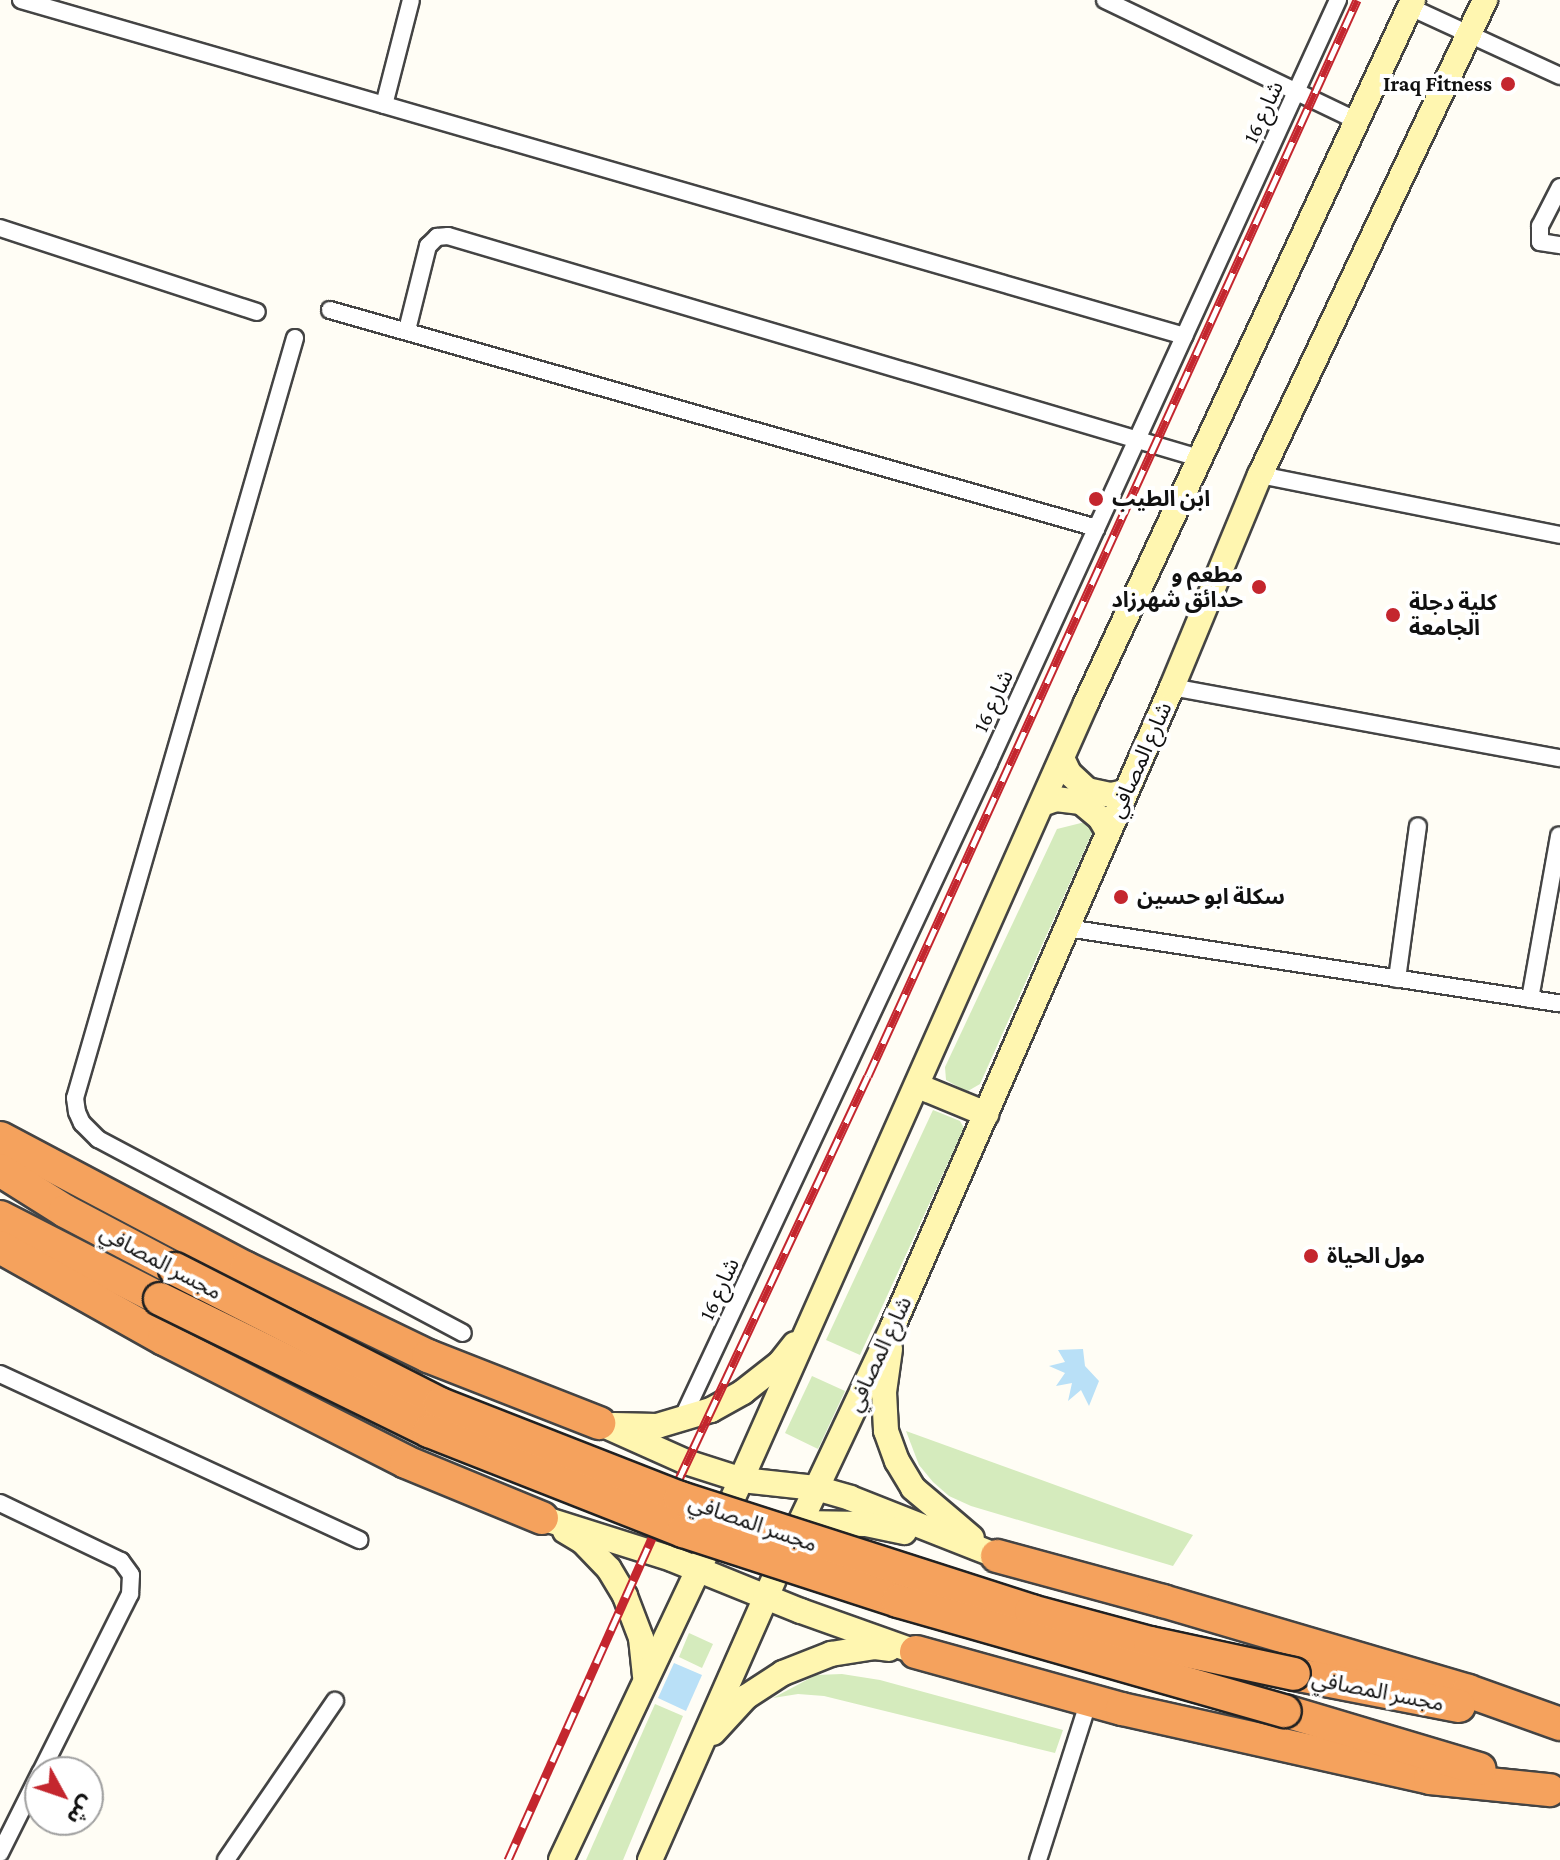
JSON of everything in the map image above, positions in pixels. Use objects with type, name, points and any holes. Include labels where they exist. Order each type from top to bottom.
[{"type":"highway","points":[[0,1138],[246,1268],[428,1356],[609,1428]]},
{"type":"highway","name":"مجسر المصافي","points":[[0,1170],[65,1211],[440,1404],[680,1498],[1031,1611],[1150,1643],[1560,1725]]},
{"type":"highway","name":"مجسر المصافي","points":[[0,1217],[429,1431],[683,1531],[912,1606],[1555,1791]]},
{"type":"highway","points":[[0,1247],[164,1339],[406,1462],[555,1522]]},
{"type":"highway","points":[[997,1556],[1453,1686],[1560,1725]]},
{"type":"highway","points":[[916,1652],[1089,1700],[1430,1778],[1555,1791]]},
{"type":"main road","name":"شارع المصافي","points":[[928,1537],[866,1524],[800,1523],[893,1326],[1172,687],[1260,475],[1485,0]]},
{"type":"main road","points":[[737,1490],[1062,758],[1412,4]]},
{"type":"main road","points":[[1062,758],[1069,773],[1087,790],[1111,795],[1125,792]]},
{"type":"main road","points":[[1042,804],[1056,799],[1081,802],[1100,818],[1108,832]]},
{"type":"main road","points":[[918,1086],[986,1114]]},
{"type":"main road","points":[[893,1326],[884,1392],[886,1431],[897,1461],[913,1488],[943,1517],[997,1556]]},
{"type":"main road","points":[[609,1428],[657,1426],[711,1410],[743,1392],[780,1363],[810,1327]]},
{"type":"main road","points":[[609,1428],[630,1451],[633,1465]]},
{"type":"main road","points":[[609,1428],[686,1462],[737,1490],[816,1488],[850,1498],[997,1556]]},
{"type":"main road","points":[[555,1522],[603,1518]]},
{"type":"main road","points":[[555,1522],[706,1561],[879,1639],[916,1652]]},
{"type":"main road","points":[[555,1522],[583,1542],[609,1569],[625,1596],[641,1638],[645,1676]]},
{"type":"main road","points":[[873,1547],[891,1538],[928,1537],[955,1542]]},
{"type":"main road","points":[[561,1860],[645,1676],[706,1561]]},
{"type":"main road","points":[[650,1860],[769,1588]]},
{"type":"main road","points":[[856,1604],[879,1639]]},
{"type":"main road","points":[[690,1773],[713,1732],[746,1697],[783,1673],[831,1654],[875,1647],[916,1652]]},
{"type":"street","points":[[21,0],[1184,336]]},
{"type":"street","points":[[384,105],[411,0]]},
{"type":"street","points":[[1105,0],[1358,121]]},
{"type":"street","name":"شارع 16","points":[[682,1419],[1097,528],[1338,0]]},
{"type":"street","points":[[1412,4],[1560,76]]},
{"type":"street","points":[[1560,187],[1540,226],[1540,242],[1560,245]]},
{"type":"street","points":[[0,228],[257,312]]},
{"type":"street","points":[[407,330],[428,246],[437,237],[448,236],[1199,458]]},
{"type":"street","points":[[330,310],[1097,528]]},
{"type":"street","points":[[295,338],[75,1098],[77,1112],[82,1123],[98,1139],[463,1333]]},
{"type":"street","points":[[1260,475],[1560,535]]},
{"type":"street","points":[[1172,687],[1560,758]]},
{"type":"street","points":[[1397,979],[1418,826]]},
{"type":"street","points":[[1530,999],[1559,836]]},
{"type":"street","points":[[1067,928],[1560,1003]]},
{"type":"street","points":[[0,1374],[359,1540]]},
{"type":"street","points":[[0,1503],[121,1561],[131,1575],[130,1594],[49,1756]]},
{"type":"street","points":[[1038,1860],[1089,1700]]},
{"type":"street","points":[[226,1860],[335,1701]]},
{"type":"street","points":[[0,1853],[24,1805]]},
{"type":"green space","points":[[1085,822],[1093,831],[980,1084],[968,1091],[962,1089],[946,1080],[945,1067],[1057,829]]},
{"type":"green space","points":[[933,1110],[960,1121],[964,1128],[860,1355],[826,1340]]},
{"type":"green space","points":[[812,1376],[845,1391],[818,1449],[785,1433]]},
{"type":"green space","points":[[906,1431],[1193,1535],[1173,1566],[971,1506],[949,1496],[933,1482],[919,1465]]},
{"type":"green space","points":[[689,1633],[713,1644],[702,1668],[679,1657]]},
{"type":"green space","points":[[842,1674],[880,1680],[1063,1730],[1055,1753],[824,1696],[798,1694],[773,1698],[816,1675]]},
{"type":"green space","points":[[655,1704],[683,1716],[623,1860],[586,1860]]},
{"type":"water","points":[[1083,1349],[1085,1366],[1099,1381],[1089,1406],[1081,1390],[1068,1401],[1072,1383],[1056,1386],[1065,1373],[1049,1366],[1065,1362],[1058,1350]]},
{"type":"water","points":[[674,1663],[702,1675],[686,1711],[658,1698]]},
{"type":"railway","points":[[678,1481],[868,1076],[1357,0]]},
{"type":"railway","points":[[508,1860],[653,1536]]},
{"type":"place","name":"Iraq Fitness","points":[[1508,84]]},
{"type":"place","name":"ابن الطيب","points":[[1096,499]]},
{"type":"place","name":"مطعم و حدائق شهرزاد","points":[[1259,587]]},
{"type":"place","name":"كلية دجلة الجامعة","points":[[1393,615]]},
{"type":"place","name":"سكلة ابو حسين","points":[[1121,897]]},
{"type":"place","name":"مول الحياة","points":[[1311,1256]]}]
